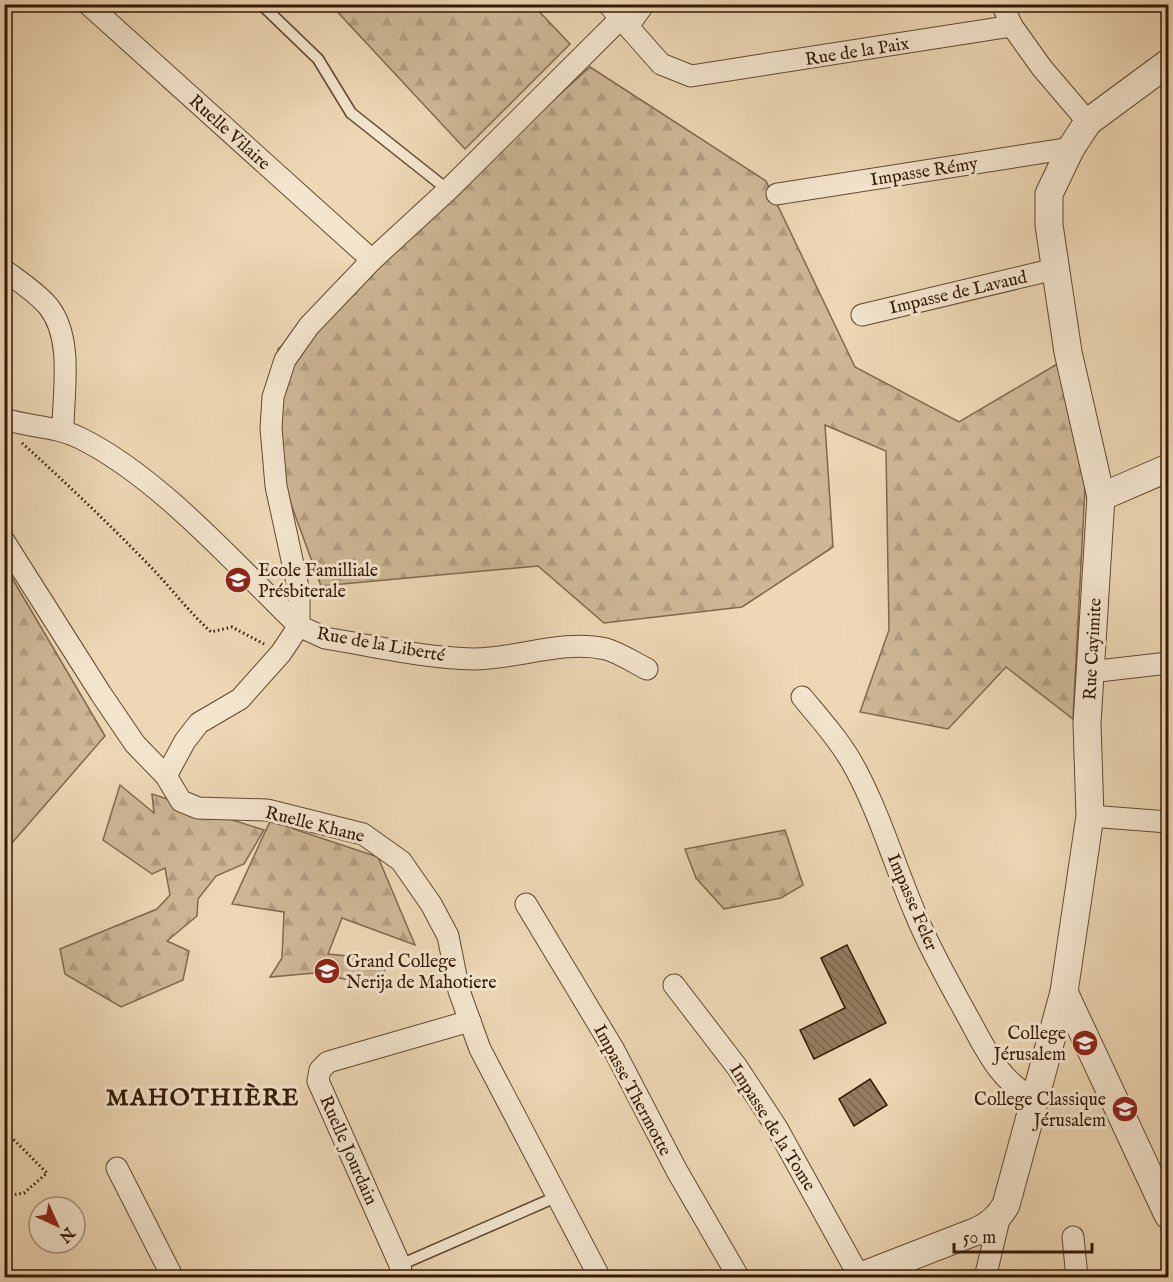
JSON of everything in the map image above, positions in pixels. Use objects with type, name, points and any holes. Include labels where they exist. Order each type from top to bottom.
[{"type":"street","name":"Ruelle Vilaire","points":[[88,4],[372,260]]},
{"type":"street","points":[[166,776],[184,741],[200,723],[240,699],[281,653],[299,626],[299,592],[276,486],[271,428],[273,397],[285,360],[309,326],[372,260],[448,190],[619,16],[644,4]]},
{"type":"street","points":[[1002,4],[1012,26],[1042,68],[1088,122]]},
{"type":"street","name":"Rue de la Paix","points":[[619,16],[661,64],[691,76],[1012,26]]},
{"type":"street","name":"Rue Cayimite","points":[[985,1278],[1000,1215],[1006,1205],[1064,992],[1090,816],[1087,723],[1101,497],[1068,352],[1048,225],[1049,194],[1071,148],[1088,122],[1168,63]]},
{"type":"street","name":"Impasse Rémy","points":[[777,194],[1071,148]]},
{"type":"street","name":"Impasse de Lavaud","points":[[862,315],[1055,269]]},
{"type":"street","points":[[4,270],[36,294],[49,308],[58,324],[64,361],[63,430]]},
{"type":"street","name":"Rue de la Liberté","points":[[4,419],[63,430],[119,460],[160,493],[299,626],[325,638],[446,657],[498,657],[568,647],[592,647],[622,655],[647,669]]},
{"type":"street","points":[[1101,497],[1168,468]]},
{"type":"street","name":"Ruelle Khane","points":[[4,541],[135,744],[166,776],[181,801],[198,808],[267,810],[363,834],[382,845],[401,861],[431,904],[448,936],[459,991],[480,1048],[600,1278]]},
{"type":"street","points":[[1090,672],[1168,663]]},
{"type":"street","name":"Impasse Feler","points":[[802,696],[832,734],[856,770],[897,863],[915,913],[944,973],[996,1066],[1020,1091],[1034,1098]]},
{"type":"street","points":[[1090,816],[1168,822]]},
{"type":"street","name":"Impasse Thermotte","points":[[526,904],[614,1050],[677,1172],[739,1278]]},
{"type":"street","name":"Impasse de la Tome","points":[[674,986],[737,1067],[777,1128],[857,1277]]},
{"type":"street","points":[[1064,992],[1168,1215]]},
{"type":"street","name":"Ruelle Jourdain","points":[[401,1271],[318,1081],[318,1075],[328,1062],[470,1021]]},
{"type":"street","points":[[117,1168],[173,1278]]},
{"type":"street","points":[[857,1277],[977,1232],[989,1226],[1000,1215]]},
{"type":"street","points":[[1073,1237],[1077,1278]]},
{"type":"lane","points":[[261,4],[318,59],[351,113],[448,190]]},
{"type":"lane","points":[[401,1271],[556,1197]]},
{"type":"path","points":[[19,441],[70,486],[146,561],[194,617],[211,632],[232,627],[281,653]]},
{"type":"path","points":[[4,1130],[47,1173],[24,1193],[4,1196]]},
{"type":"green space","points":[[331,5],[533,5],[570,44],[465,149]]},
{"type":"green space","points":[[590,67],[766,181],[855,367],[959,422],[1064,360],[1085,487],[1073,719],[1006,667],[948,729],[860,712],[889,630],[886,451],[825,425],[833,547],[742,607],[604,623],[538,566],[321,586],[280,474],[278,349]]},
{"type":"green space","points":[[5,566],[105,736],[4,851]]},
{"type":"green space","points":[[120,785],[154,813],[152,794],[264,830],[244,864],[216,876],[198,899],[197,916],[167,941],[189,951],[183,980],[121,1007],[65,974],[60,949],[157,909],[170,895],[165,868],[152,874],[103,840]]},
{"type":"green space","points":[[272,817],[294,829],[378,857],[415,945],[342,918],[328,954],[389,960],[378,986],[315,973],[270,977],[282,958],[284,912],[232,904]]},
{"type":"green space","points":[[785,830],[803,885],[781,898],[724,909],[696,878],[685,849]]},
{"type":"building","points":[[847,945],[886,1023],[814,1059],[800,1030],[845,1008],[821,958]]},
{"type":"building","points":[[870,1079],[887,1105],[854,1126],[839,1099]]},
{"type":"place","name":"Ecole Familliale Présbiterale","points":[[238,580]]},
{"type":"place","name":"Grand College Nerija de Mahotiere","points":[[327,971]]},
{"type":"place","name":"College Jérusalem","points":[[1085,1043]]},
{"type":"place","name":"College Classique Jérusalem","points":[[1125,1109]]},
{"type":"district","name":"MAHOTHIÈRE","points":[[203,1097]]}]
